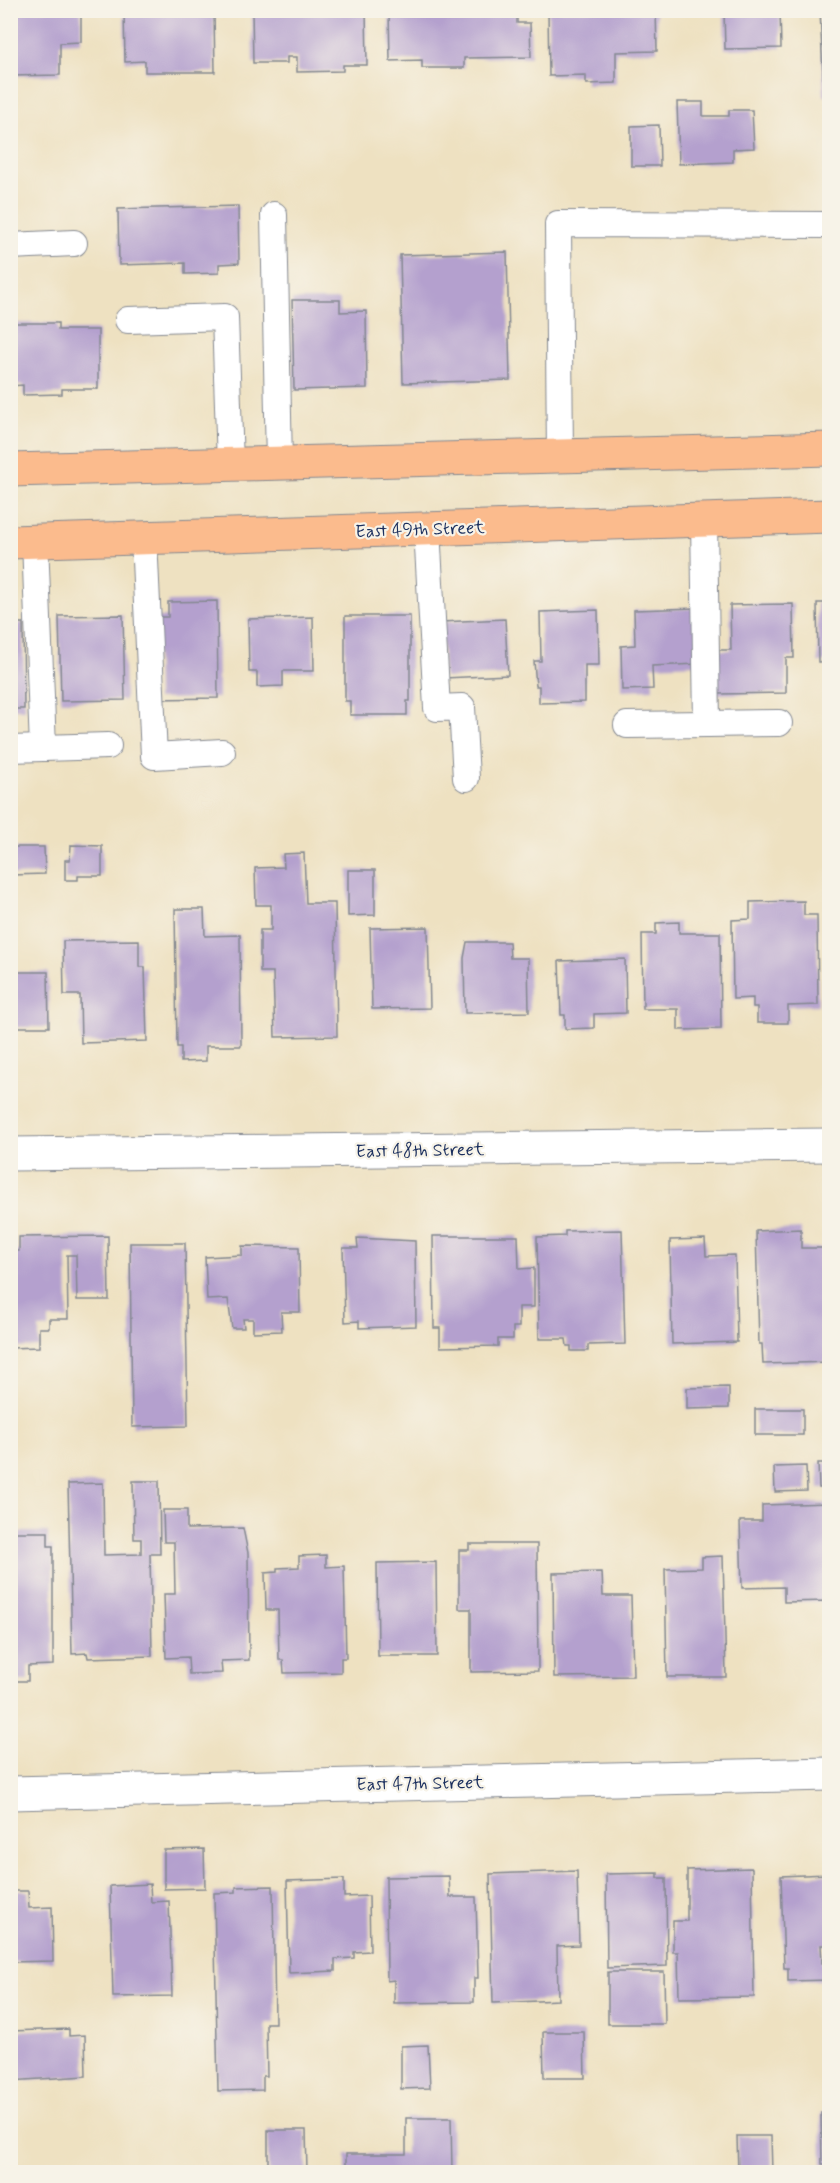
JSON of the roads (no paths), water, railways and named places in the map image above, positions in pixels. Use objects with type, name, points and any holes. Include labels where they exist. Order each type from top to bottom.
[{"type":"main road","points":[[10,470],[830,450]]},
{"type":"main road","name":"East 49th Street","points":[[23,542],[830,516]]},
{"type":"street","name":"East 48th Street","points":[[10,1154],[830,1145]]},
{"type":"street","name":"East 47th Street","points":[[10,1793],[830,1774]]},
{"type":"lane","points":[[274,214],[279,464]]},
{"type":"lane","points":[[560,457],[558,224],[830,225]]},
{"type":"lane","points":[[10,246],[74,243]]},
{"type":"lane","points":[[128,320],[225,317],[230,465]]},
{"type":"lane","points":[[704,520],[707,724]]},
{"type":"lane","points":[[426,529],[437,708],[462,707],[466,778]]},
{"type":"lane","points":[[144,538],[154,756],[222,752]]},
{"type":"lane","points":[[23,542],[43,748]]},
{"type":"lane","points":[[627,725],[779,723]]},
{"type":"lane","points":[[10,749],[108,746]]}]
